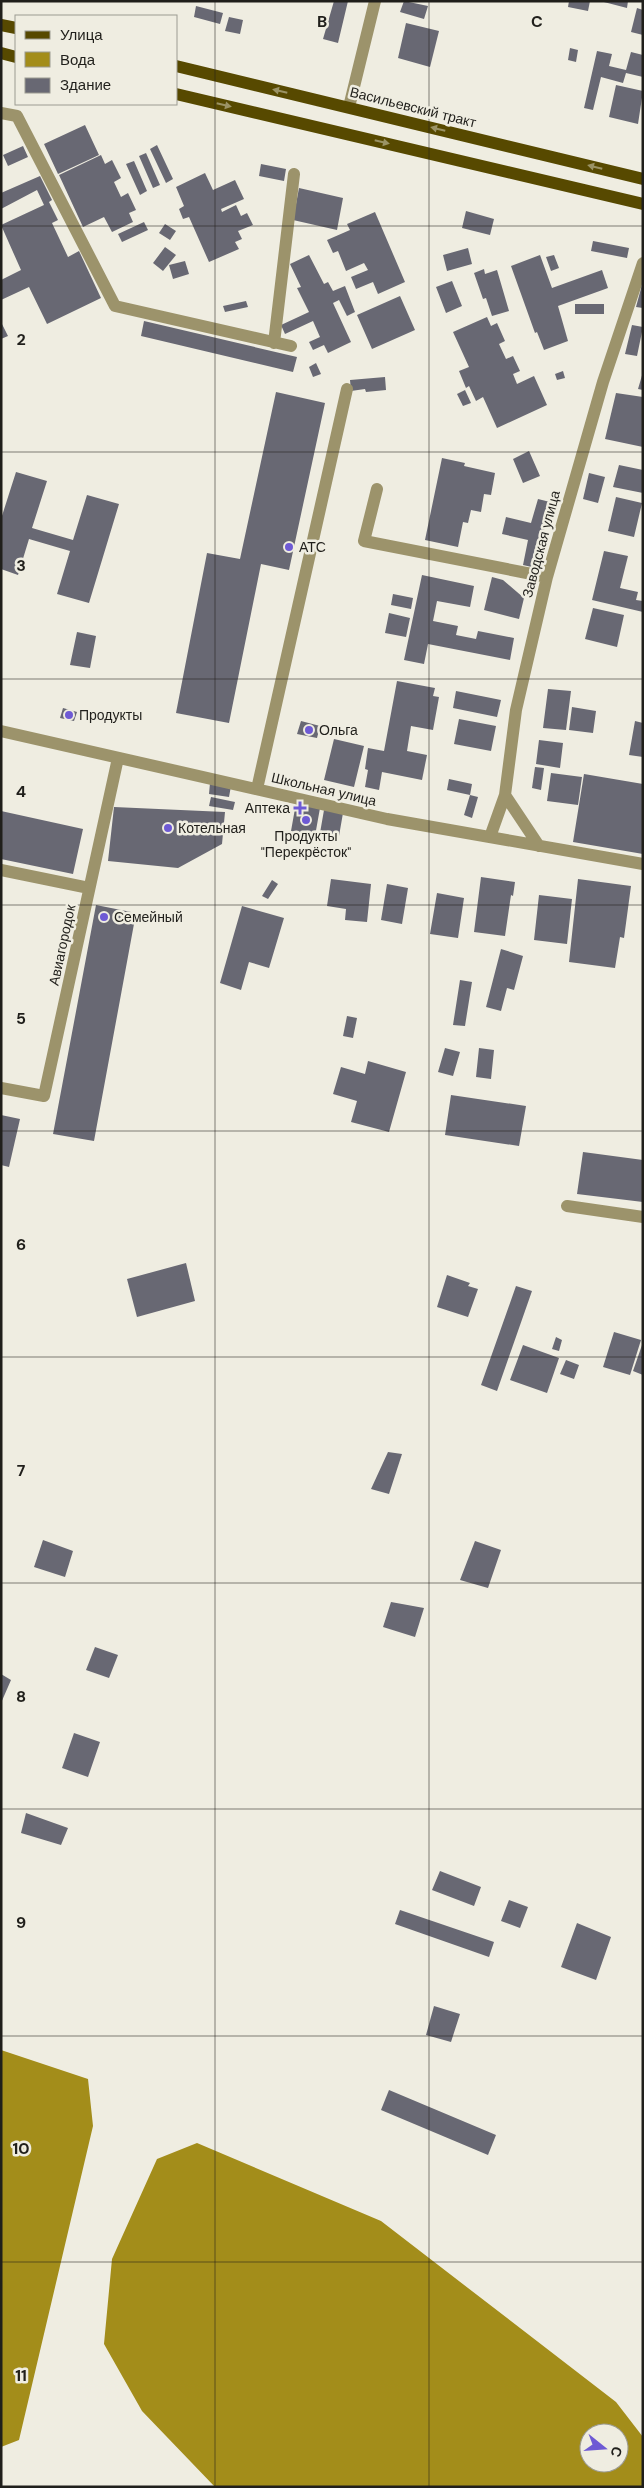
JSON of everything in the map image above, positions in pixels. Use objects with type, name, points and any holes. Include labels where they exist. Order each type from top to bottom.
[{"type":"main road","points":[[1,25],[15,28]]},
{"type":"main road","points":[[1,53],[15,57]]},
{"type":"main road","name":"Васильевский тракт","points":[[178,66],[643,179]]},
{"type":"main road","points":[[178,94],[643,204]]},
{"type":"street","points":[[349,107],[375,1]]},
{"type":"street","points":[[1,113],[18,116],[115,306],[291,346]]},
{"type":"street","points":[[274,343],[294,174]]},
{"type":"street","name":"Заводская улица","points":[[490,837],[505,795],[516,710],[547,577],[603,382],[643,263]]},
{"type":"street","points":[[257,789],[347,389]]},
{"type":"street","points":[[377,489],[364,541],[547,577]]},
{"type":"street","name":"Школьная улица","points":[[1,731],[387,819],[643,864]]},
{"type":"street","name":"Авиагородок","points":[[1,1088],[44,1096],[118,758]]},
{"type":"street","points":[[505,795],[539,846]]},
{"type":"street","points":[[1,870],[89,888]]},
{"type":"street","points":[[567,1206],[643,1217]]},
{"type":"water","points":[[1,2050],[88,2079],[93,2126],[19,2440],[1,2447]]},
{"type":"water","points":[[197,2143],[381,2221],[616,2402],[643,2437],[643,2487],[215,2487],[142,2411],[104,2344],[112,2259],[157,2159]]},
{"type":"building","points":[[334,1],[348,1],[338,43],[323,39]]},
{"type":"building","points":[[404,1],[428,6],[424,19],[400,12]]},
{"type":"building","points":[[569,1],[590,1],[588,11],[568,7]]},
{"type":"building","points":[[600,1],[628,1],[627,8]]},
{"type":"building","points":[[196,6],[223,13],[220,24],[194,17]]},
{"type":"building","points":[[637,8],[643,10],[643,35],[631,32]]},
{"type":"building","points":[[229,17],[243,20],[240,34],[225,31]]},
{"type":"building","points":[[406,23],[439,31],[430,67],[398,58]]},
{"type":"building","points":[[570,48],[578,50],[576,62],[568,60]]},
{"type":"building","points":[[597,51],[612,54],[609,66],[626,70],[631,52],[643,55],[643,77],[626,73],[623,83],[601,77],[593,110],[584,108]]},
{"type":"building","points":[[616,85],[643,91],[638,124],[609,117]]},
{"type":"building","points":[[85,125],[99,155],[58,174],[44,144]]},
{"type":"building","points":[[157,145],[173,179],[166,183],[150,149]]},
{"type":"building","points":[[23,146],[28,157],[8,166],[3,155]]},
{"type":"building","points":[[146,153],[160,185],[153,188],[139,156]]},
{"type":"building","points":[[101,155],[105,164],[112,160],[121,178],[114,182],[121,197],[128,193],[136,210],[129,213],[133,222],[112,232],[104,217],[83,227],[59,175]]},
{"type":"building","points":[[134,161],[147,191],[140,195],[126,164]]},
{"type":"building","points":[[261,164],[286,169],[284,181],[259,176]]},
{"type":"building","points":[[205,173],[213,190],[235,180],[244,199],[221,209],[222,212],[236,205],[241,216],[247,213],[253,225],[238,231],[242,239],[235,242],[239,249],[209,262],[189,217],[183,219],[179,209],[184,206],[176,187]]},
{"type":"building","points":[[40,176],[52,200],[49,202],[58,220],[52,223],[68,257],[79,251],[101,298],[47,324],[29,287],[1,300],[1,280],[21,270],[1,225],[44,205],[37,190],[1,209],[1,193]]},
{"type":"building","points":[[299,188],[343,198],[337,230],[293,220]]},
{"type":"building","points":[[466,211],[494,219],[490,235],[462,228]]},
{"type":"building","points":[[375,212],[405,282],[378,294],[373,282],[356,289],[351,277],[368,270],[364,263],[346,271],[338,251],[333,253],[327,240],[350,230],[347,224]]},
{"type":"building","points":[[144,222],[148,230],[122,242],[118,234]]},
{"type":"building","points":[[165,224],[176,231],[170,240],[159,233]]},
{"type":"building","points":[[593,241],[629,248],[627,258],[591,251]]},
{"type":"building","points":[[165,247],[176,255],[163,271],[153,263]]},
{"type":"building","points":[[468,248],[472,264],[447,271],[443,255]]},
{"type":"building","points":[[309,255],[324,284],[328,282],[333,291],[345,286],[355,312],[347,316],[339,300],[333,303],[351,342],[328,353],[324,345],[313,350],[309,342],[320,337],[313,321],[285,334],[281,325],[309,312],[297,288],[301,287],[290,264]]},
{"type":"building","points":[[540,255],[552,288],[602,270],[608,288],[558,306],[568,341],[544,350],[537,332],[535,333],[511,266]]},
{"type":"building","points":[[554,255],[559,268],[551,271],[546,257]]},
{"type":"building","points":[[185,261],[189,274],[173,279],[169,265]]},
{"type":"building","points":[[484,269],[485,274],[497,270],[509,311],[492,316],[486,298],[483,299],[474,273]]},
{"type":"building","points":[[452,281],[462,306],[446,313],[436,287]]},
{"type":"building","points":[[643,281],[643,308],[636,307]]},
{"type":"building","points":[[400,296],[415,330],[372,349],[357,315]]},
{"type":"building","points":[[246,301],[248,307],[225,312],[223,306]]},
{"type":"building","points":[[575,304],[604,304],[604,314],[575,314]]},
{"type":"building","points":[[487,317],[491,326],[497,323],[505,341],[499,344],[506,359],[513,356],[520,371],[513,374],[517,384],[534,376],[547,405],[497,428],[483,397],[476,401],[469,386],[466,388],[459,371],[469,367],[453,332]]},
{"type":"building","points":[[144,321],[297,357],[293,372],[141,336]]},
{"type":"building","points":[[1,322],[8,336],[1,339]]},
{"type":"building","points":[[632,325],[643,327],[637,356],[625,354]]},
{"type":"building","points":[[316,363],[321,374],[313,377],[309,367]]},
{"type":"building","points":[[563,371],[565,378],[557,380],[555,374]]},
{"type":"building","points":[[643,372],[643,390],[638,389]]},
{"type":"building","points":[[385,377],[386,390],[366,392],[365,389],[351,391],[350,380]]},
{"type":"building","points":[[465,390],[471,403],[463,406],[457,394]]},
{"type":"building","points":[[276,392],[325,403],[289,570],[261,564],[229,723],[176,713],[207,553],[240,559]]},
{"type":"building","points":[[616,393],[643,397],[643,447],[605,439]]},
{"type":"building","points":[[529,451],[540,476],[523,483],[513,459]]},
{"type":"building","points":[[442,458],[465,463],[464,466],[495,473],[491,495],[484,494],[481,512],[471,510],[468,523],[463,522],[458,547],[425,540]]},
{"type":"building","points":[[619,465],[643,470],[643,493],[613,487]]},
{"type":"building","points":[[16,472],[47,481],[32,528],[73,540],[87,495],[119,504],[89,603],[57,594],[70,551],[29,539],[18,575],[1,569],[1,519]]},
{"type":"building","points":[[589,473],[605,477],[598,503],[583,499]]},
{"type":"building","points":[[616,497],[642,503],[634,537],[608,531]]},
{"type":"building","points":[[538,499],[550,502],[536,568],[523,565],[528,540],[502,534],[506,517],[531,523]]},
{"type":"building","points":[[604,551],[628,556],[620,588],[638,592],[636,600],[643,601],[643,612],[592,600]]},
{"type":"building","points":[[422,575],[474,586],[470,607],[437,601],[433,621],[458,626],[456,635],[476,639],[478,631],[514,638],[510,660],[428,644],[424,664],[404,660]]},
{"type":"building","points":[[492,577],[503,580],[524,598],[519,619],[484,610]]},
{"type":"building","points":[[393,594],[413,598],[411,609],[391,605]]},
{"type":"building","points":[[593,608],[624,615],[617,647],[585,639]]},
{"type":"building","points":[[389,613],[410,618],[406,637],[385,633]]},
{"type":"building","points":[[77,632],[96,636],[90,668],[70,665]]},
{"type":"building","points":[[397,681],[435,688],[433,696],[439,697],[433,730],[411,726],[407,751],[427,755],[422,780],[382,772],[379,790],[365,787],[368,770],[365,769],[368,748],[384,751]]},
{"type":"building","points":[[548,689],[571,691],[566,730],[543,728]]},
{"type":"building","points":[[456,691],[501,700],[497,717],[453,708]]},
{"type":"building","points":[[572,707],[596,711],[593,733],[569,730]]},
{"type":"building","name":"Продукты","points":[[63,708],[77,712],[74,721],[60,718]]},
{"type":"building","points":[[459,719],[496,726],[491,751],[454,744]]},
{"type":"building","name":"Ольга","points":[[301,721],[320,726],[317,738],[297,734]]},
{"type":"building","points":[[635,721],[643,723],[643,757],[629,755]]},
{"type":"building","points":[[334,739],[364,746],[354,787],[324,780]]},
{"type":"building","points":[[539,740],[563,743],[560,768],[536,764]]},
{"type":"building","points":[[535,767],[544,768],[541,790],[532,788]]},
{"type":"building","points":[[551,773],[582,777],[578,805],[547,801]]},
{"type":"building","points":[[584,774],[643,784],[643,854],[573,842]]},
{"type":"building","points":[[449,779],[472,784],[470,795],[447,790]]},
{"type":"building","points":[[210,783],[231,786],[229,797],[209,794]]},
{"type":"building","points":[[470,795],[478,797],[472,818],[464,815]]},
{"type":"building","points":[[211,797],[235,802],[233,810],[209,806]]},
{"type":"building","name":"Продукты \"Перекрёсток\"","points":[[296,803],[320,808],[315,836],[291,831]]},
{"type":"building","name":"Котельная","points":[[114,807],[225,812],[222,844],[178,868],[108,861]]},
{"type":"building","points":[[324,810],[343,813],[339,836],[320,833]]},
{"type":"building","points":[[1,811],[83,829],[73,874],[1,859]]},
{"type":"building","points":[[481,877],[515,882],[513,896],[511,895],[505,936],[474,932]]},
{"type":"building","points":[[331,879],[371,884],[367,922],[345,920],[346,909],[327,906]]},
{"type":"building","points":[[578,879],[631,886],[624,938],[620,937],[615,968],[569,962]]},
{"type":"building","points":[[272,880],[278,884],[268,899],[262,896]]},
{"type":"building","points":[[387,884],[408,888],[402,924],[381,920]]},
{"type":"building","points":[[437,893],[464,898],[458,938],[430,934]]},
{"type":"building","points":[[539,895],[572,899],[567,944],[534,940]]},
{"type":"building","points":[[96,905],[136,913],[94,1141],[53,1134]]},
{"type":"building","points":[[242,906],[284,918],[269,968],[249,962],[241,990],[220,983]]},
{"type":"building","points":[[501,949],[523,956],[514,990],[507,988],[501,1011],[486,1007]]},
{"type":"building","points":[[460,980],[472,982],[465,1026],[453,1025]]},
{"type":"building","points":[[347,1016],[357,1018],[353,1038],[343,1036]]},
{"type":"building","points":[[445,1048],[460,1052],[453,1076],[438,1072]]},
{"type":"building","points":[[479,1048],[494,1050],[491,1079],[476,1077]]},
{"type":"building","points":[[368,1061],[406,1072],[389,1132],[351,1122],[357,1101],[333,1094],[341,1067],[365,1074]]},
{"type":"building","points":[[451,1095],[526,1106],[519,1146],[445,1135]]},
{"type":"building","points":[[1,1115],[20,1119],[9,1167],[1,1165]]},
{"type":"building","points":[[583,1152],[643,1160],[643,1202],[577,1194]]},
{"type":"building","points":[[186,1263],[195,1301],[137,1317],[127,1279]]},
{"type":"building","points":[[447,1275],[470,1283],[468,1286],[478,1289],[468,1317],[437,1307]]},
{"type":"building","points":[[516,1286],[532,1291],[497,1391],[481,1385]]},
{"type":"building","points":[[614,1332],[641,1340],[630,1375],[603,1367]]},
{"type":"building","points":[[556,1337],[562,1340],[559,1351],[552,1349]]},
{"type":"building","points":[[523,1345],[559,1358],[547,1393],[510,1380]]},
{"type":"building","points":[[643,1345],[643,1375],[633,1371]]},
{"type":"building","points":[[566,1360],[579,1365],[574,1379],[560,1374]]},
{"type":"building","points":[[388,1452],[402,1454],[389,1494],[371,1489]]},
{"type":"building","points":[[43,1540],[73,1551],[65,1577],[34,1567]]},
{"type":"building","points":[[475,1541],[501,1550],[488,1588],[460,1580]]},
{"type":"building","points":[[391,1602],[424,1608],[415,1637],[383,1627]]},
{"type":"building","points":[[95,1647],[118,1655],[109,1678],[86,1670]]},
{"type":"building","points":[[1,1674],[11,1680],[1,1703]]},
{"type":"building","points":[[74,1733],[100,1742],[88,1777],[62,1768]]},
{"type":"building","points":[[26,1813],[68,1828],[61,1845],[21,1833]]},
{"type":"building","points":[[440,1871],[481,1887],[474,1906],[432,1890]]},
{"type":"building","points":[[509,1900],[528,1907],[520,1928],[501,1921]]},
{"type":"building","points":[[400,1910],[494,1942],[489,1957],[395,1924]]},
{"type":"building","points":[[577,1923],[611,1937],[596,1980],[561,1967]]},
{"type":"building","points":[[434,2006],[460,2014],[451,2042],[426,2035]]},
{"type":"building","points":[[389,2090],[496,2135],[488,2155],[381,2110]]},
{"type":"place","name":"АТС","points":[[289,547]]},
{"type":"place","name":"Продукты","points":[[69,715]]},
{"type":"place","name":"Ольга","points":[[309,730]]},
{"type":"place","name":"Аптека","points":[[300,808]]},
{"type":"place","name":"Продукты \"Перекрёсток\"","points":[[306,820]]},
{"type":"place","name":"Котельная","points":[[168,828]]},
{"type":"place","name":"Семейный","points":[[104,917]]}]
